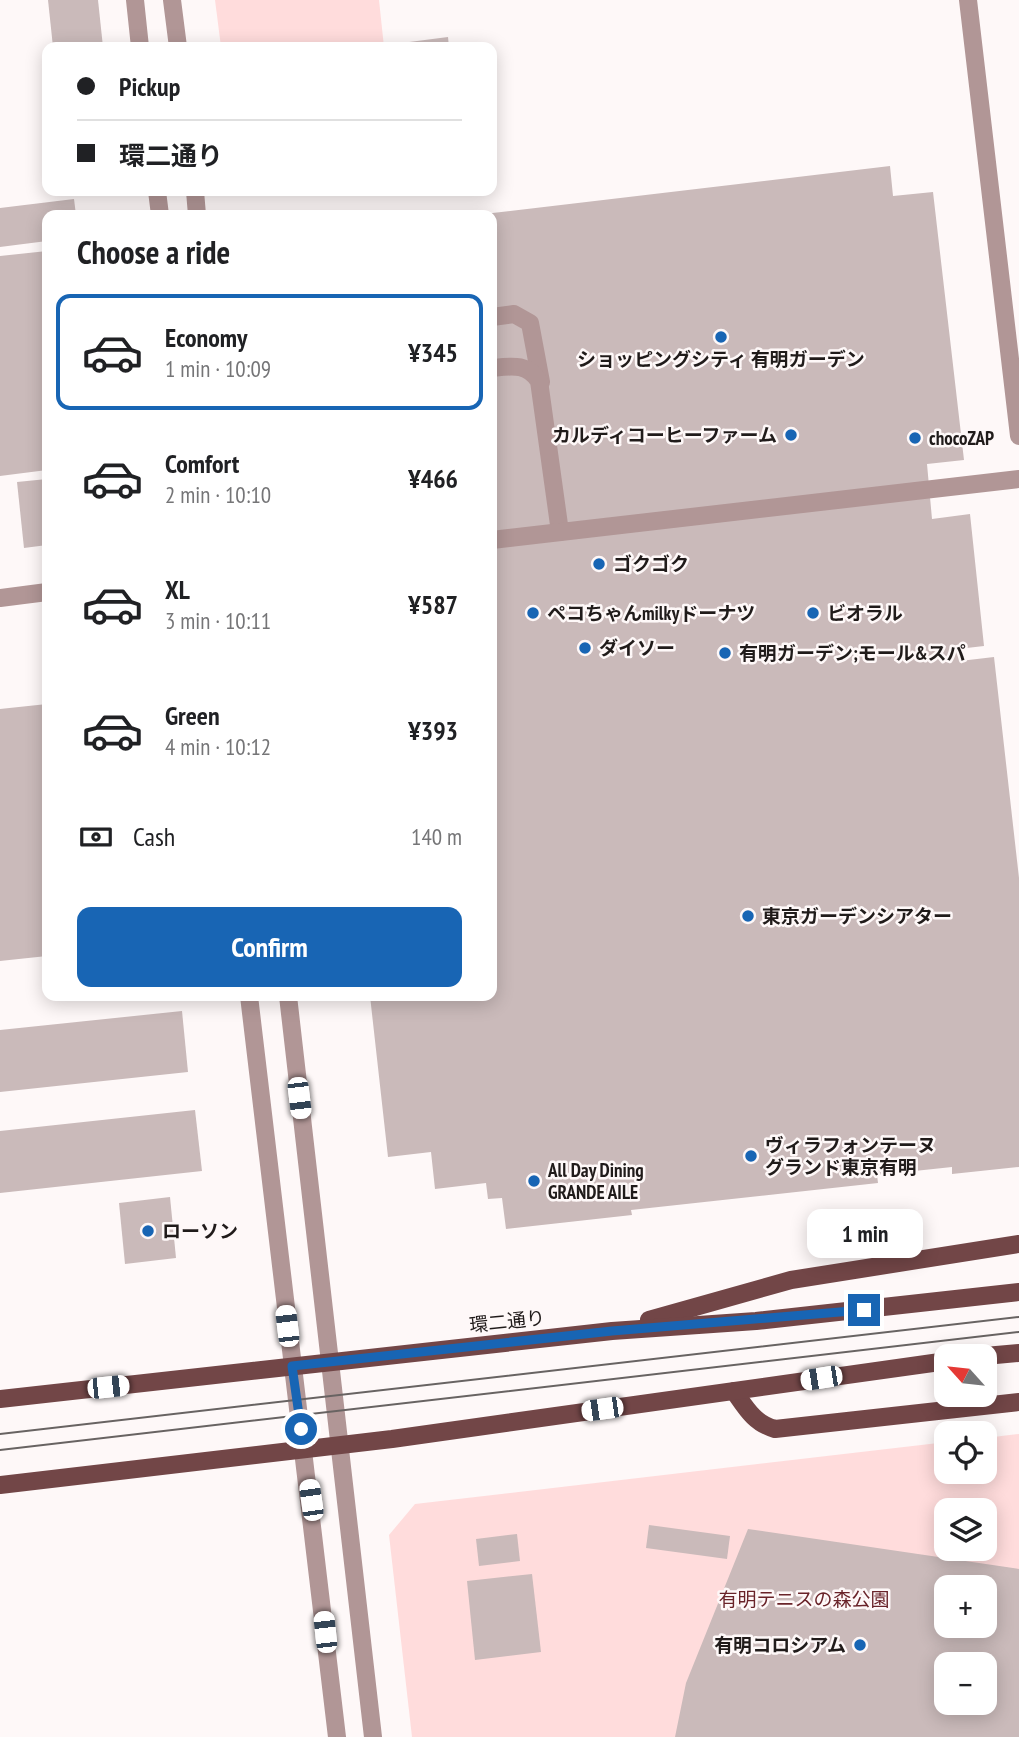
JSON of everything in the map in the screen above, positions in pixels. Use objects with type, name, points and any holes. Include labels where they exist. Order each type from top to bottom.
[{"type":"main road","points":[[612,1331],[791,1280],[1019,1244]]},
{"type":"main road","name":"環二通り","points":[[0,1399],[612,1331],[756,1321],[1019,1292]]},
{"type":"main road","points":[[998,1355],[1019,1353]]},
{"type":"main road","points":[[0,1485],[340,1445],[934,1363]]},
{"type":"main road","points":[[734,1391],[752,1417],[762,1425],[775,1429],[1019,1402]]},
{"type":"street","points":[[135,0],[139,42]]},
{"type":"street","points":[[172,0],[177,42]]},
{"type":"street","points":[[968,0],[1019,436]]},
{"type":"street","points":[[497,316],[514,314],[530,323],[543,394],[560,532]]},
{"type":"street","points":[[497,367],[511,366],[532,371],[543,394]]},
{"type":"street","points":[[497,539],[1019,479]]},
{"type":"street","points":[[0,598],[42,593]]},
{"type":"street","points":[[250,1001],[337,1737]]},
{"type":"street","points":[[289,1001],[373,1737]]},
{"type":"green space","points":[[215,0],[379,0],[383,42],[220,42]]},
{"type":"green space","name":"有明テニスの森公園","points":[[1019,1434],[1019,1737],[412,1737],[389,1535],[415,1504],[934,1444],[934,1484],[997,1484],[997,1437]]},
{"type":"building","points":[[48,0],[98,0],[102,42],[52,42]]},
{"type":"building","points":[[448,37],[448,42],[409,42]]},
{"type":"building","name":"有明ガーデン;モール&スパ","points":[[890,166],[893,196],[933,192],[964,460],[927,464],[932,519],[970,514],[984,646],[958,649],[960,661],[994,657],[1019,878],[1019,1167],[952,1174],[952,1167],[877,1175],[878,1183],[631,1210],[632,1215],[506,1229],[502,1198],[488,1199],[486,1183],[435,1189],[431,1152],[388,1157],[371,1001],[497,1001],[497,212]]},
{"type":"building","points":[[74,199],[75,210],[42,210],[42,242],[0,247],[0,208]]},
{"type":"building","points":[[42,252],[42,471],[0,476],[0,256]]},
{"type":"building","points":[[42,480],[42,546],[24,548],[17,482]]},
{"type":"building","points":[[42,705],[42,957],[0,961],[0,709]]},
{"type":"building","points":[[182,1011],[188,1072],[0,1092],[0,1030]]},
{"type":"building","points":[[195,1110],[202,1171],[0,1193],[0,1131]]},
{"type":"building","name":"ローソン","points":[[170,1197],[176,1258],[125,1264],[119,1203]]},
{"type":"building","points":[[649,1525],[730,1536],[727,1559],[646,1548]]},
{"type":"building","name":"有明コロシアム","points":[[748,1529],[934,1556],[934,1561],[965,1561],[1019,1569],[1019,1737],[675,1737],[686,1683]]},
{"type":"building","points":[[517,1534],[520,1561],[479,1566],[476,1539]]},
{"type":"building","points":[[532,1574],[541,1652],[475,1660],[467,1581]]},
{"type":"tram line","points":[[0,1434],[1019,1317]]},
{"type":"tram line","points":[[0,1450],[1019,1332]]},
{"type":"place","name":"ショッピングシティ 有明ガーデン","points":[[721,337]]},
{"type":"place","name":"カルディコーヒーファーム","points":[[791,435]]},
{"type":"place","name":"chocoZAP","points":[[915,438]]},
{"type":"place","name":"ゴクゴク","points":[[599,564]]},
{"type":"place","name":"ペコちゃんmilkyドーナツ","points":[[533,613]]},
{"type":"place","name":"ビオラル","points":[[813,613]]},
{"type":"place","name":"ダイソー","points":[[585,648]]},
{"type":"place","name":"有明ガーデン;モール&スパ","points":[[725,653]]},
{"type":"place","name":"東京ガーデンシアター","points":[[748,916]]},
{"type":"place","name":"ヴィラフォンテーヌ グランド東京有明","points":[[751,1156]]},
{"type":"place","name":"All Day Dining GRANDE AILE","points":[[534,1181]]},
{"type":"place","name":"ローソン","points":[[148,1231]]},
{"type":"place","name":"有明コロシアム","points":[[860,1645]]},
{"type":"route","points":[[301,1429],[292,1366],[612,1331],[864,1310]]}]
